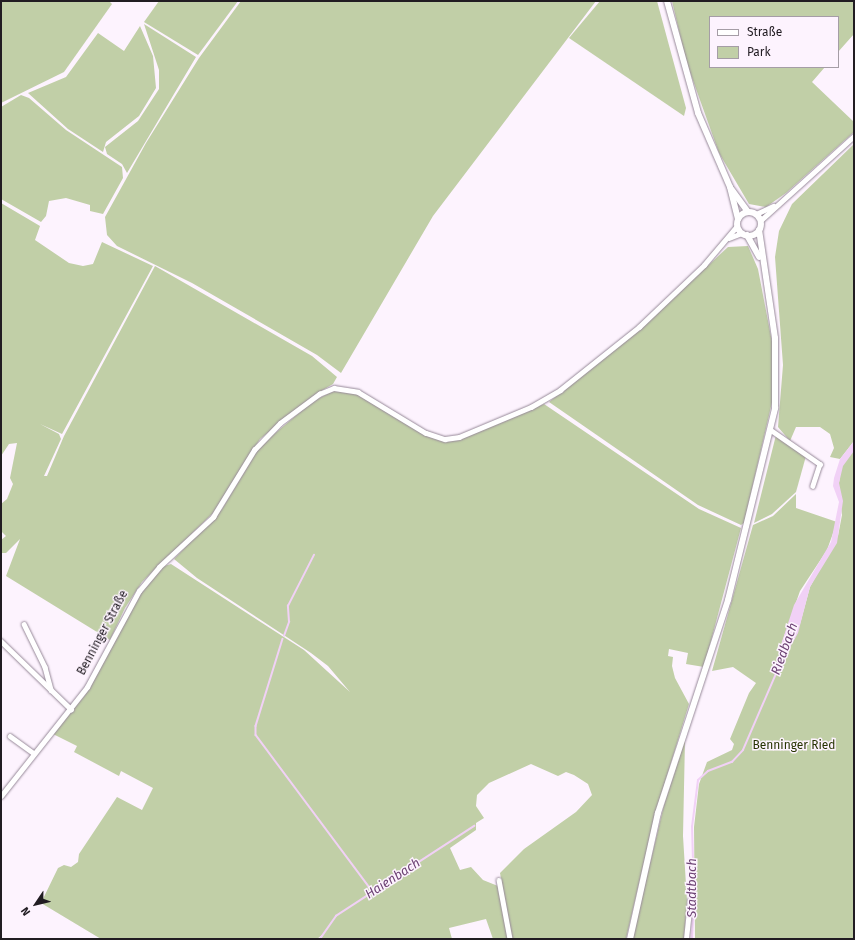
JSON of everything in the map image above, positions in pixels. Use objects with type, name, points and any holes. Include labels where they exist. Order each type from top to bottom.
[{"type":"main road","points":[[668,1],[698,113],[730,187],[738,219],[737,226],[761,260]]},
{"type":"main road","points":[[630,939],[665,790],[728,600],[771,430],[776,392],[777,357],[771,306],[761,260],[758,230],[760,221],[756,214],[748,212],[730,187]]},
{"type":"main road","points":[[738,219],[748,212]]},
{"type":"main road","points":[[744,234],[758,230]]},
{"type":"street","points":[[760,221],[775,205],[854,136]]},
{"type":"street","points":[[756,214],[775,205]]},
{"type":"street","points":[[729,238],[737,226]]},
{"type":"street","points":[[729,238],[744,234]]},
{"type":"street","name":"Benninger Straße","points":[[1,796],[33,753],[71,709],[97,670],[136,596],[159,567],[213,517],[254,450],[273,429],[319,394],[334,388],[358,392],[426,433],[445,439],[459,437],[531,407],[560,390],[639,327],[729,238]]},
{"type":"street","points":[[771,430],[820,464],[812,486]]},
{"type":"street","points":[[24,624],[44,667],[51,690]]},
{"type":"street","points":[[1,641],[71,709]]},
{"type":"street","points":[[10,736],[33,753]]},
{"type":"street","points":[[499,880],[510,939]]},
{"type":"street","points":[[686,939],[690,900]]},
{"type":"green space","points":[[1,1],[109,1],[112,4],[64,72],[1,103]]},
{"type":"green space","points":[[159,1],[238,1],[198,55],[144,22]]},
{"type":"green space","points":[[241,1],[596,1],[433,216],[341,373],[317,355],[192,283],[117,246],[107,235],[105,217],[146,143],[199,58]]},
{"type":"green space","points":[[600,1],[657,1],[686,108],[684,116],[569,38]]},
{"type":"green space","points":[[672,1],[854,1],[854,34],[839,51],[839,16],[709,16],[709,68],[824,68],[812,82],[854,122],[854,132],[786,193],[766,207],[749,204],[719,153],[686,61]]},
{"type":"green space","points":[[144,24],[196,57],[127,173],[122,164],[107,154],[105,147],[138,121],[159,89],[159,70]]},
{"type":"green space","points":[[140,26],[153,56],[156,88],[139,116],[106,142],[103,152],[68,129],[28,93],[66,77],[98,33],[124,51]]},
{"type":"green space","points":[[21,95],[29,98],[66,130],[122,167],[123,178],[103,214],[90,211],[90,205],[66,198],[49,201],[46,216],[41,222],[1,199],[1,107]]},
{"type":"green space","points":[[854,144],[854,441],[840,459],[830,457],[834,448],[830,434],[820,427],[796,427],[790,441],[778,427],[783,365],[775,257],[779,231],[792,204]]},
{"type":"green space","points":[[1,203],[40,226],[35,240],[69,263],[83,266],[93,264],[102,242],[153,266],[62,434],[40,424],[59,434],[61,439],[44,476],[47,476],[64,436],[155,266],[312,356],[337,377],[333,384],[316,394],[260,439],[213,513],[142,582],[125,608],[110,640],[6,576],[20,539],[6,553],[1,553],[1,540],[6,536],[1,531],[1,504],[7,499],[13,484],[10,478],[17,443],[9,444],[1,456]]},
{"type":"green space","points":[[748,246],[758,269],[773,347],[773,398],[744,523],[741,525],[698,505],[549,402],[641,328],[728,247]]},
{"type":"green space","points":[[335,390],[355,393],[423,434],[445,442],[462,438],[544,404],[699,509],[741,528],[704,667],[686,664],[688,653],[669,649],[668,656],[673,657],[672,666],[675,678],[689,704],[655,815],[626,939],[512,939],[500,873],[524,849],[576,812],[592,795],[588,784],[574,775],[566,772],[558,776],[531,764],[489,783],[477,795],[476,806],[484,818],[476,823],[476,830],[450,848],[460,870],[471,867],[483,880],[498,886],[508,939],[493,939],[486,919],[449,928],[452,939],[322,939],[322,935],[317,939],[101,939],[41,903],[58,868],[64,865],[71,867],[78,862],[79,854],[117,797],[142,810],[153,788],[121,771],[119,776],[74,752],[77,746],[53,734],[85,695],[139,595],[164,566],[171,564],[304,650],[350,692],[328,666],[311,653],[197,578],[174,559],[222,509],[260,446],[312,402]]},
{"type":"green space","points":[[776,435],[806,456],[796,492],[772,514],[754,523]]},
{"type":"green space","name":"Benninger Ried","points":[[854,449],[854,939],[695,939],[694,827],[699,784],[707,762],[732,750],[734,744],[730,739],[749,693],[756,683],[733,667],[712,671],[753,525],[773,516],[796,494],[796,508],[837,522],[827,550],[800,591],[781,645],[779,666],[800,624],[810,587],[838,536],[842,515],[838,488],[840,477],[836,474]]},
{"type":"green space","points":[[685,740],[683,836],[687,901],[684,939],[632,939],[664,805]]},
{"type":"water","points":[[854,441],[854,451],[843,466],[839,483],[843,501],[837,543],[810,587],[798,633],[779,667],[781,645],[794,605],[831,542],[839,502],[833,486],[834,478],[840,459]]},
{"type":"waterway","points":[[284,636],[289,622],[288,606],[314,555]]},
{"type":"waterway","points":[[283,639],[256,726],[256,735],[373,892]]},
{"type":"waterway","name":"Riedbach","points":[[692,939],[694,897],[692,827],[698,780],[708,771],[732,762],[743,750],[779,667]]},
{"type":"waterway","name":"Haienbach","points":[[320,939],[336,916],[474,826]]},
{"type":"water label","name":"Stadtbach","points":[[692,888]]}]
